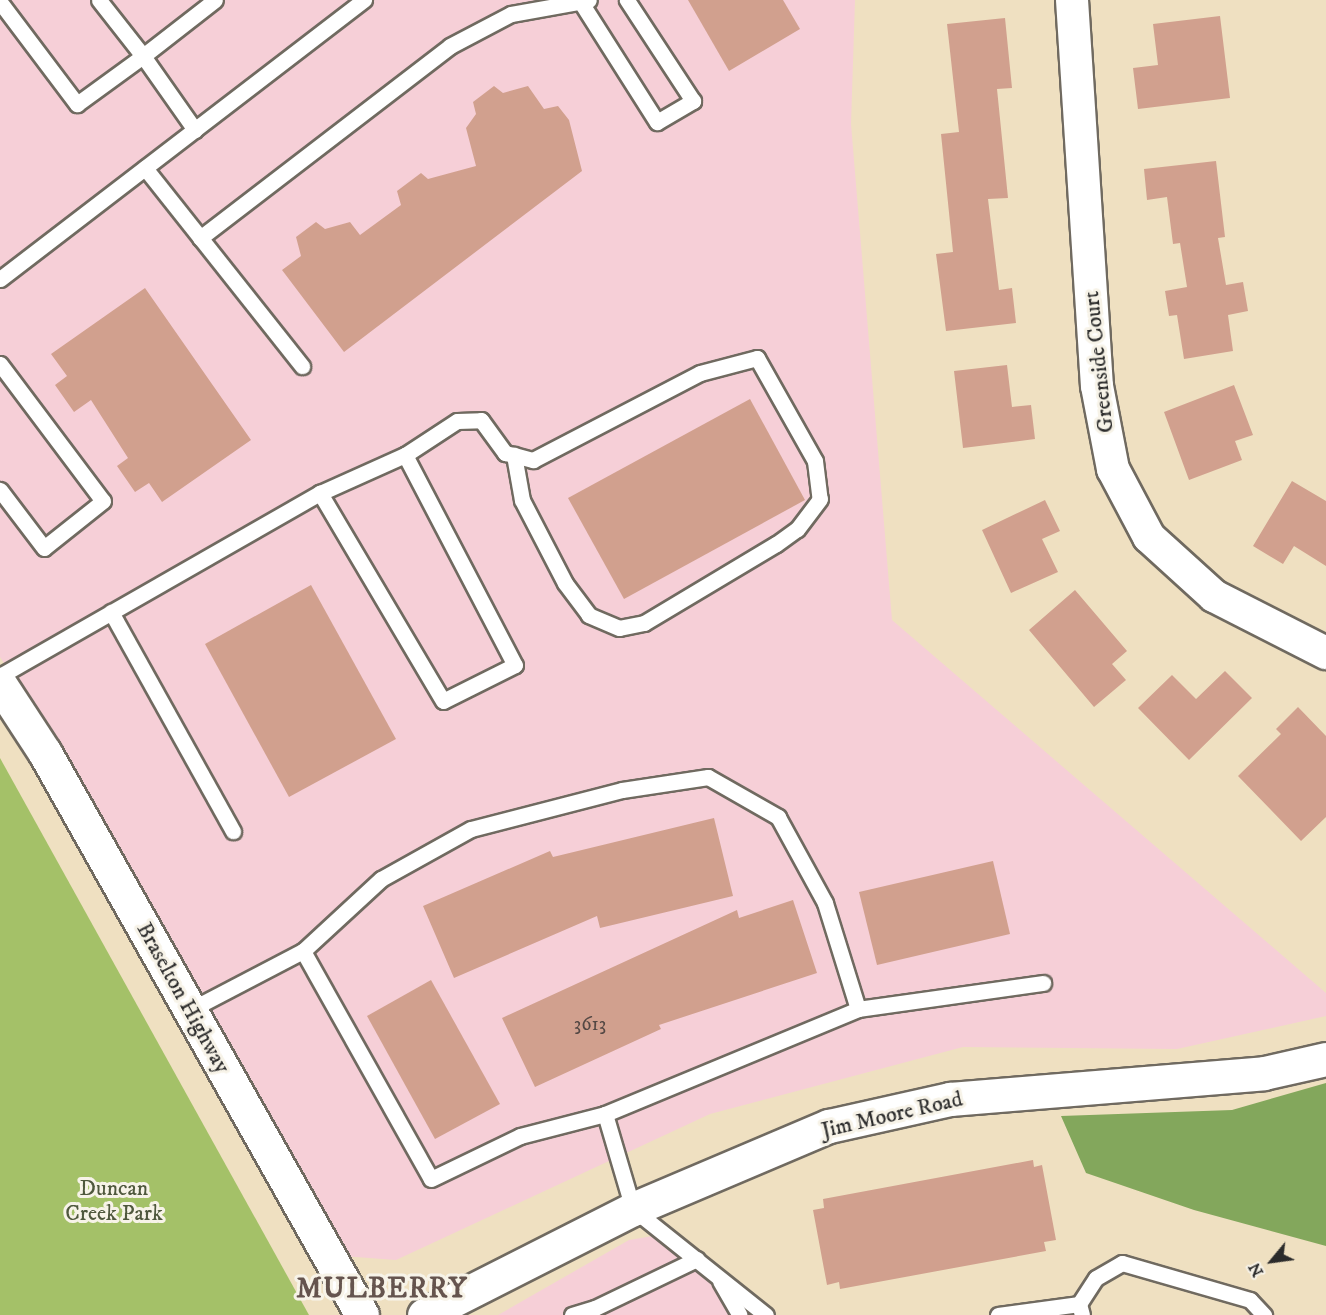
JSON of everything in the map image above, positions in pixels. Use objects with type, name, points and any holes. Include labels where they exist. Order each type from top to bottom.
[{"type":"street","name":"Greenside Court","points":[[1072,0],[1097,386],[1113,469],[1149,537],[1214,596],[1326,653]]},
{"type":"street","name":"Braselton Highway","points":[[0,684],[45,753],[362,1315]]},
{"type":"street","name":"Jim Moore Road","points":[[424,1315],[633,1209],[829,1126],[950,1099],[1264,1073],[1326,1059]]},
{"type":"lane","points":[[99,0],[143,56],[195,130]]},
{"type":"lane","points":[[0,2],[77,104],[215,0]]},
{"type":"lane","points":[[0,279],[364,0]]},
{"type":"lane","points":[[200,238],[450,46],[511,14],[551,5],[586,2],[657,122],[693,101],[627,0]]},
{"type":"lane","points":[[145,168],[302,366]]},
{"type":"lane","points":[[0,676],[320,493],[405,455],[457,422],[481,420],[505,453],[514,455],[532,460],[700,373],[757,358],[815,461],[820,499],[798,529],[644,623],[619,628],[589,615],[565,583],[522,500],[514,455]]},
{"type":"lane","points":[[0,364],[103,501],[44,548],[0,490]]},
{"type":"lane","points":[[320,493],[443,701],[515,665],[405,455]]},
{"type":"lane","points":[[111,612],[232,831]]},
{"type":"lane","points":[[190,1010],[303,951],[381,879],[471,829],[622,790],[708,777],[778,817],[825,903],[858,1009]]},
{"type":"lane","points":[[303,951],[431,1179],[520,1136],[605,1114],[858,1009],[1043,983]]},
{"type":"lane","points":[[605,1114],[633,1209],[766,1315]]},
{"type":"lane","points":[[572,1315],[596,1312],[697,1259]]},
{"type":"lane","points":[[998,1315],[1081,1310],[1096,1278],[1122,1263],[1250,1300],[1264,1315]]},
{"type":"lane","points":[[716,1274],[740,1315]]},
{"type":"shaded area","points":[[0,0],[855,0],[851,124],[892,620],[1326,993],[1326,1016],[1177,1049],[963,1047],[710,1114],[396,1260],[342,1256],[72,769],[0,657]]},
{"type":"shaded area","points":[[671,1233],[755,1315],[498,1315],[629,1240]]},
{"type":"green space","name":"Duncan Creek Park","points":[[0,758],[309,1315],[0,1315]]},
{"type":"green space","points":[[1326,1083],[1326,1246],[1194,1210],[1086,1173],[1061,1116],[1232,1110]]},
{"type":"building","points":[[688,0],[783,0],[800,29],[729,71]]},
{"type":"building","points":[[1220,16],[1230,98],[1138,109],[1133,68],[1158,65],[1153,24]]},
{"type":"building","points":[[1005,18],[1012,88],[997,89],[1008,198],[988,199],[999,290],[1012,288],[1016,323],[946,331],[936,254],[953,252],[941,134],[959,132],[947,24]]},
{"type":"building","points":[[494,86],[503,93],[528,86],[544,109],[558,106],[569,120],[582,171],[344,352],[282,270],[301,256],[296,237],[316,222],[325,229],[350,222],[360,235],[401,205],[397,191],[421,173],[428,179],[476,166],[466,128],[476,114],[473,102]]},
{"type":"building","points":[[1216,161],[1225,237],[1218,238],[1226,285],[1243,282],[1248,311],[1228,315],[1233,351],[1184,359],[1177,315],[1169,316],[1165,291],[1187,287],[1180,243],[1173,244],[1167,197],[1147,200],[1144,169]]},
{"type":"building","points":[[145,288],[251,440],[162,502],[149,483],[135,492],[117,466],[128,458],[91,400],[74,412],[55,385],[67,376],[51,354]]},
{"type":"building","points":[[1007,365],[1012,407],[1031,405],[1035,439],[963,448],[954,371]]},
{"type":"building","points":[[1234,385],[1253,435],[1235,441],[1242,460],[1189,480],[1164,412]]},
{"type":"building","points":[[750,399],[805,500],[624,599],[568,498]]},
{"type":"building","points":[[1292,481],[1326,501],[1326,566],[1294,546],[1283,564],[1253,546]]},
{"type":"building","points":[[1045,500],[1060,531],[1042,539],[1058,572],[1011,593],[982,530]]},
{"type":"building","points":[[311,585],[396,739],[289,797],[205,644]]},
{"type":"building","points":[[1075,590],[1127,651],[1112,664],[1126,680],[1094,707],[1029,630]]},
{"type":"building","points":[[1225,671],[1252,698],[1189,760],[1138,708],[1172,675],[1196,699]]},
{"type":"building","points":[[1298,707],[1326,736],[1326,817],[1301,841],[1238,776],[1281,734],[1276,729]]},
{"type":"building","points":[[714,818],[733,896],[600,928],[597,916],[454,978],[423,906],[550,851],[553,857]]},
{"type":"building","points":[[993,861],[1010,934],[877,965],[859,892]]},
{"type":"building","points":[[793,900],[817,973],[659,1025],[661,1029],[535,1087],[502,1018],[737,910],[739,918]]},
{"type":"building","points":[[431,980],[500,1104],[435,1139],[367,1016]]},
{"type":"building","points":[[1033,1160],[1034,1167],[1042,1165],[1056,1240],[1044,1242],[1046,1251],[840,1289],[839,1282],[827,1285],[813,1210],[824,1208],[823,1199]]},
{"type":"district","name":"MULBERRY","points":[[382,1289]]}]
